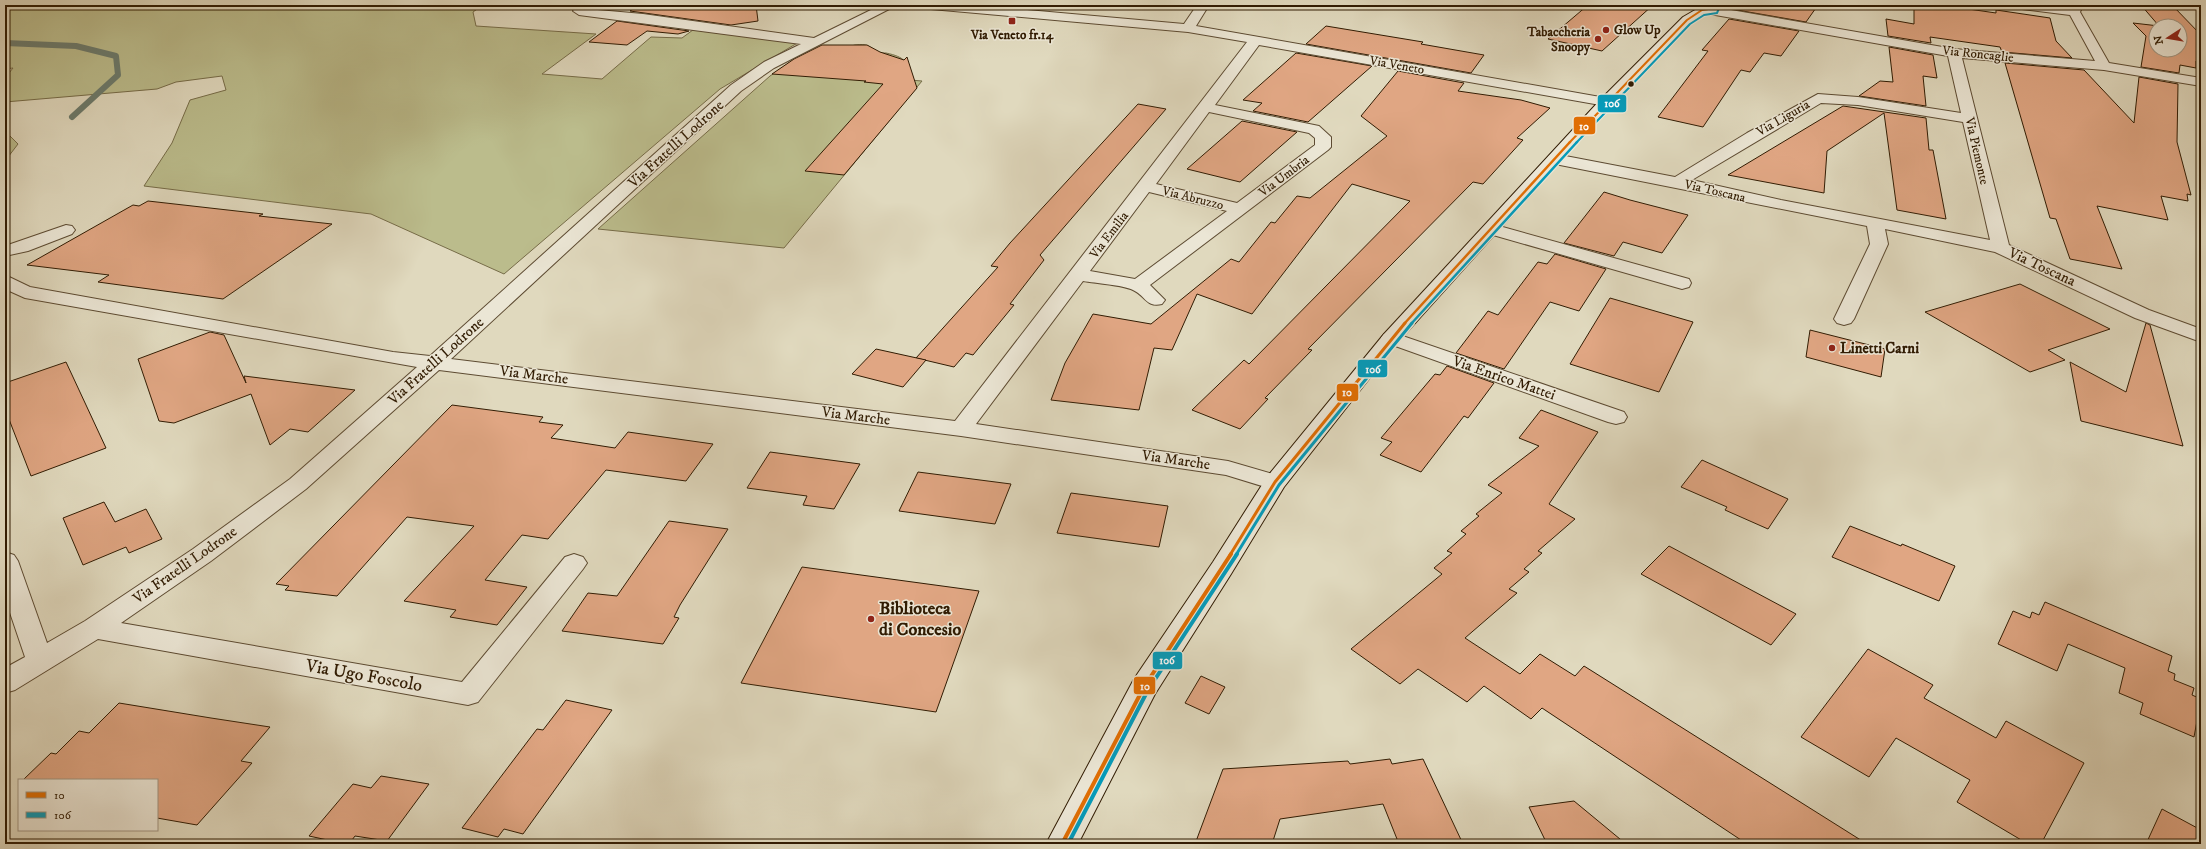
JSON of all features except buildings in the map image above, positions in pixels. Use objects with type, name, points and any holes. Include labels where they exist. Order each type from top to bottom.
[{"type":"street","name":"Via Fratelli Lodrone","points":[[5,682],[94,628],[202,555],[298,484],[434,364],[736,88],[769,65],[891,5]]},
{"type":"street","name":"Via Veneto","points":[[931,5],[1188,28],[1606,102]]},
{"type":"street","points":[[1188,28],[1203,5]]},
{"type":"street","points":[[2022,5],[2076,9],[2104,66]]},
{"type":"street","points":[[1062,844],[1144,686],[1222,568],[1275,482],[1390,338],[1492,229],[1686,13],[1711,8]]},
{"type":"street","name":"Via Roncaglie","points":[[1711,8],[1954,53],[2104,66],[2201,82]]},
{"type":"street","points":[[580,11],[643,18],[815,42]]},
{"type":"street","name":"Via Emilia","points":[[961,430],[1256,40]]},
{"type":"street","name":"Via Piemonte","points":[[1954,53],[2001,248]]},
{"type":"street","name":"Via Liguria","points":[[1678,182],[1752,136],[1818,98],[1858,101],[1970,119]]},
{"type":"street","name":"Via Umbria","points":[[1139,285],[1323,147],[1323,137],[1314,130],[1205,107]]},
{"type":"street","name":"Via Toscana","points":[[1555,159],[1678,182],[1781,205],[1959,238],[2001,248],[2142,314],[2201,336]]},
{"type":"street","name":"Via Abruzzo","points":[[1145,186],[1240,209]]},
{"type":"street","points":[[1844,319],[1879,244],[1875,222]]},
{"type":"street","points":[[1492,229],[1682,283]]},
{"type":"street","points":[[5,251],[34,243],[66,230]]},
{"type":"street","points":[[1078,275],[1139,285],[1155,300]]},
{"type":"street","name":"Via Marche","points":[[5,281],[26,292],[434,364],[961,430],[1228,468],[1275,482]]},
{"type":"street","name":"Via Enrico Mattei","points":[[1390,338],[1616,417]]},
{"type":"street","points":[[5,561],[40,661]]},
{"type":"street","name":"Via Ugo Foscolo","points":[[94,628],[468,694],[574,563]]},
{"type":"green space","points":[[5,5],[483,5],[473,12],[476,26],[596,34],[542,74],[602,79],[651,37],[682,38],[697,27],[799,42],[720,89],[504,274],[371,214],[144,186],[172,143],[190,100],[226,90],[222,76],[176,82],[157,89],[5,102],[5,78],[13,68],[5,69]]},
{"type":"green space","points":[[855,45],[869,46],[878,52],[898,56],[905,61],[907,65],[910,80],[922,81],[784,248],[598,229],[770,76],[793,60]]},
{"type":"green space","points":[[5,131],[18,144],[5,161]]},
{"type":"waterway","points":[[5,43],[76,46],[116,56],[118,75],[72,117]]},
{"type":"transit line","name":"106","points":[[1068,844],[1148,690],[1226,571],[1279,485],[1395,341],[1610,105],[1690,24],[1704,15],[1717,13],[1720,6]]},
{"type":"transit line","name":"10","points":[[1062,844],[1144,687],[1222,568],[1275,482],[1391,338],[1606,102],[1687,20],[1702,10],[1715,8]]},
{"type":"place","name":"Via Veneto fr.14","points":[[1012,21]]},
{"type":"place","name":"Glow Up","points":[[1606,30]]},
{"type":"place","name":"Tabaccheria Snoopy","points":[[1598,39]]},
{"type":"place","name":"Linetti Carni","points":[[1832,348]]},
{"type":"place","name":"Biblioteca di Concesio","points":[[871,619]]}]
